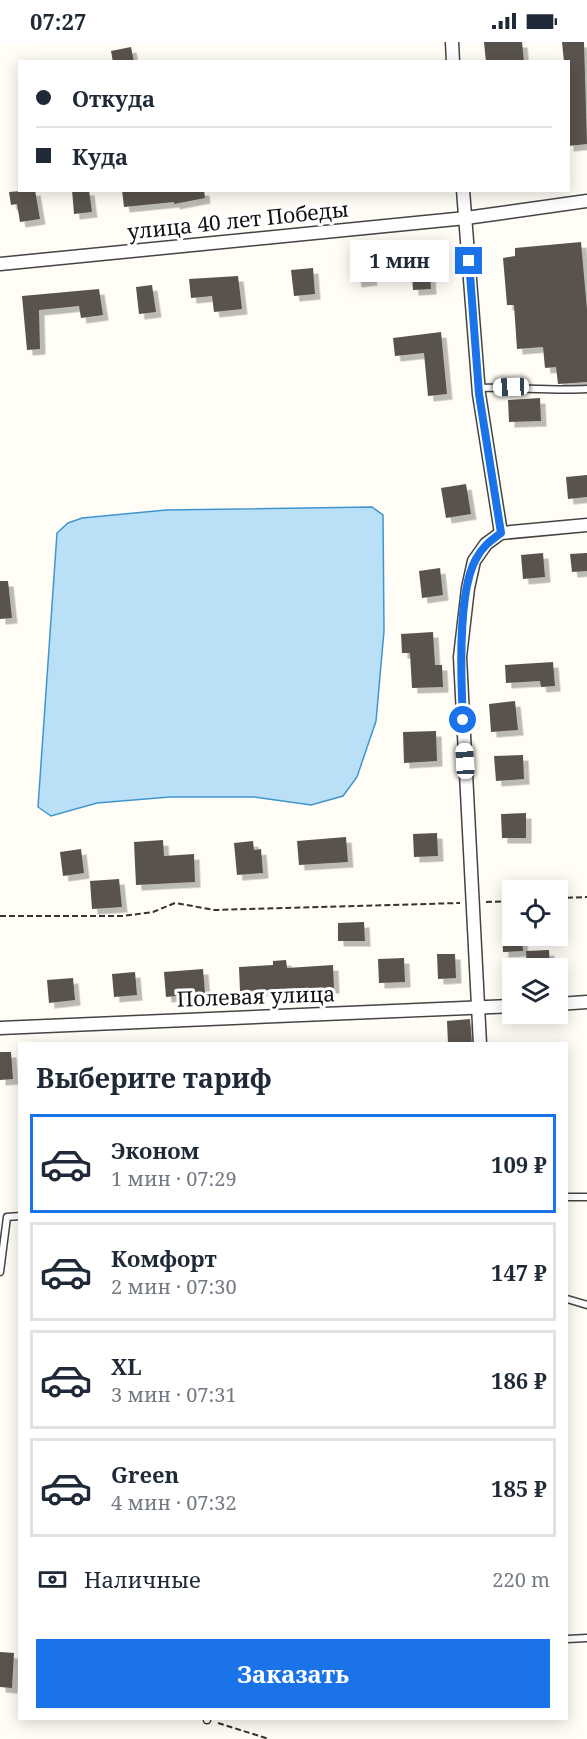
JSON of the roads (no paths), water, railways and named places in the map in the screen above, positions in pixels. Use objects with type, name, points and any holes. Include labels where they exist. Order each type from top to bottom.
[{"type":"street","points":[[452,42],[453,60]]},
{"type":"street","points":[[464,192],[478,388],[501,533]]},
{"type":"street","name":"улица 40 лет Победы","points":[[0,264],[466,218],[587,201]]},
{"type":"street","points":[[480,1042],[460,657],[468,588],[474,561],[486,544],[501,533],[587,525]]},
{"type":"street","points":[[568,1003],[587,1002]]},
{"type":"street","name":"Полевая улица","points":[[0,1028],[502,1006]]},
{"type":"lane","points":[[478,388],[527,387],[555,391],[587,389]]},
{"type":"lane","points":[[568,1197],[587,1197]]},
{"type":"lane","points":[[0,1272],[7,1217],[18,1216]]},
{"type":"lane","points":[[568,1299],[587,1305]]},
{"type":"lane","points":[[568,1639],[587,1638]]},
{"type":"water","points":[[372,507],[383,515],[384,631],[376,721],[357,777],[343,796],[311,805],[254,797],[170,797],[97,803],[51,816],[38,807],[57,533],[68,523],[82,518],[166,510]]}]
